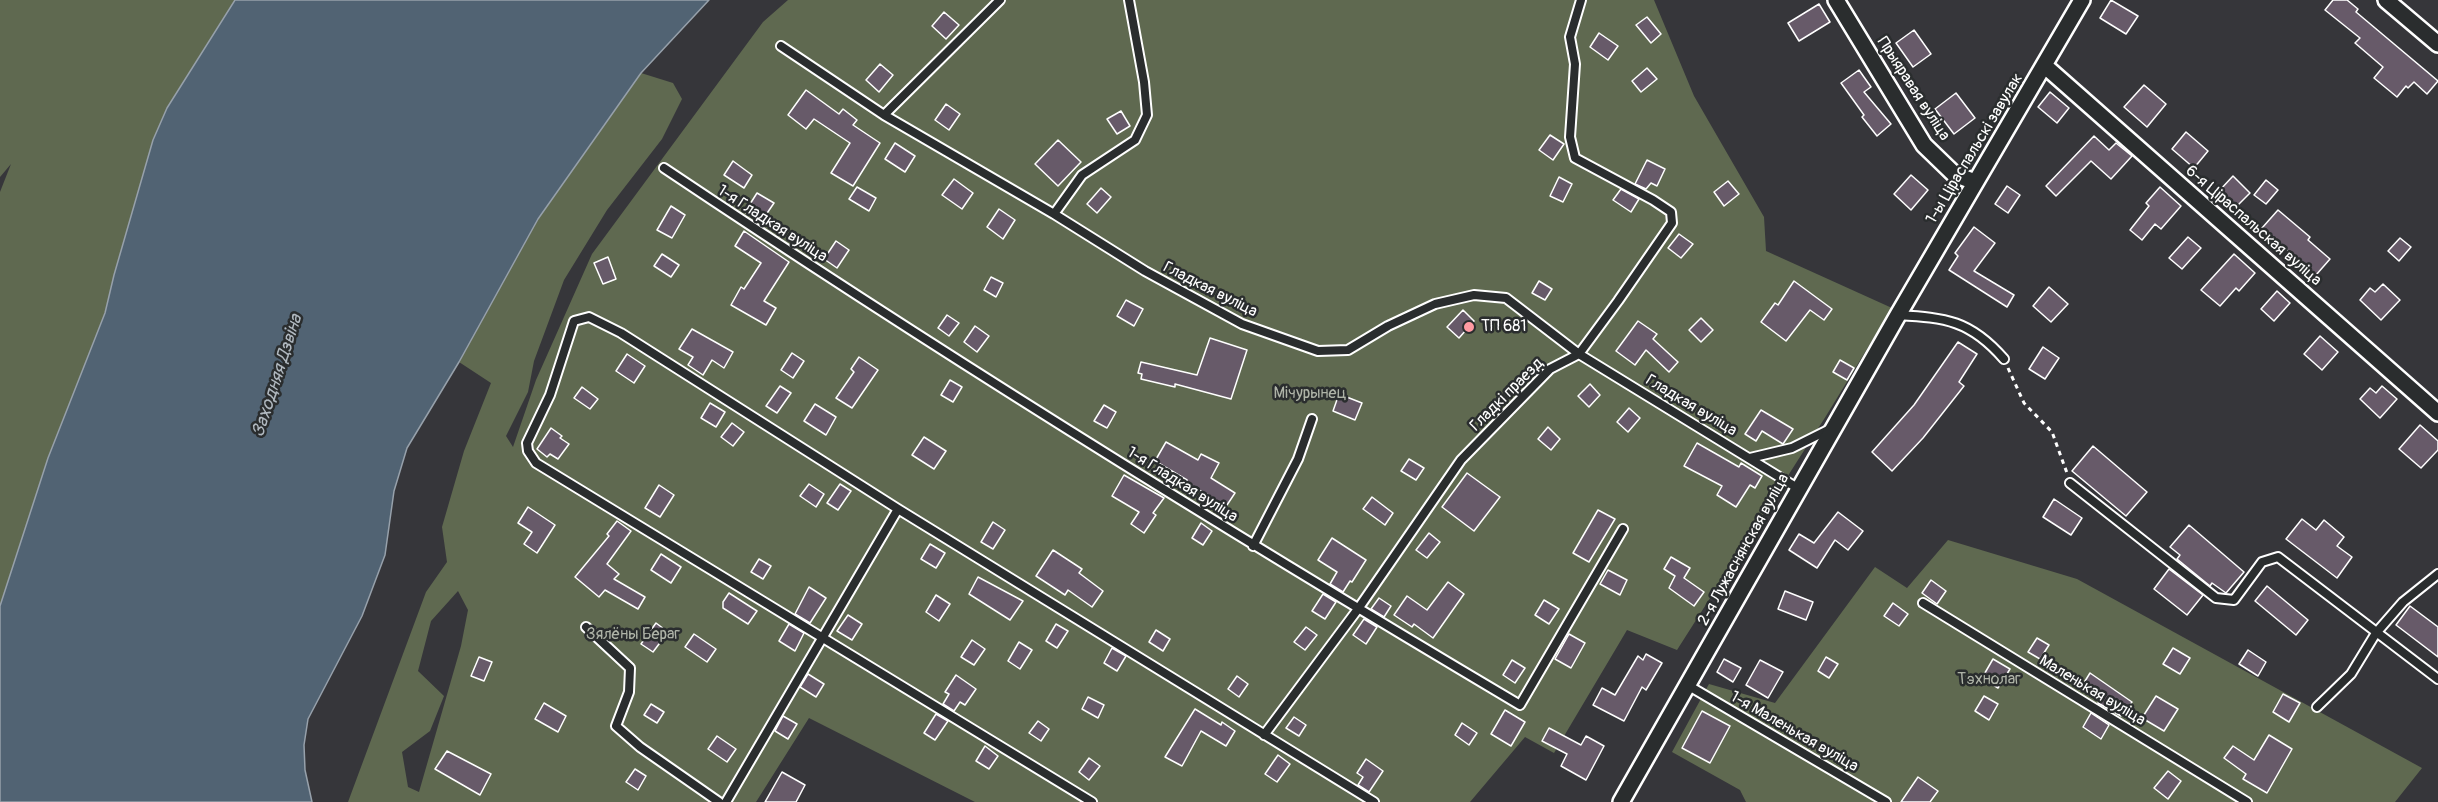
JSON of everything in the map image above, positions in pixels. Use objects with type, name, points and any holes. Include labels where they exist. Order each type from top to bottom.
[{"type":"street","name":"Прыяравая вуліца","points":[[1836,0],[1924,145],[1954,174],[1975,182]]},
{"type":"street","name":"1-ы Ціраспальскі завулак","points":[[1898,315],[2082,0]]},
{"type":"street","points":[[2386,0],[2438,44]]},
{"type":"street","name":"6-я Ціраспальская вуліца","points":[[2045,66],[2438,413]]},
{"type":"street","name":"2-я Лужаснянская вуліца","points":[[1621,802],[1898,315]]},
{"type":"lane","points":[[884,115],[1000,0]]},
{"type":"lane","points":[[1054,214],[1082,175],[1135,140],[1147,115],[1144,82],[1129,0]]},
{"type":"lane","name":"Гладкі праезд","points":[[1264,735],[1358,609],[1461,460],[1550,369],[1579,354],[1671,223],[1671,212],[1575,158],[1570,137],[1575,64],[1569,37],[1581,0]]},
{"type":"lane","name":"Гладкая вуліца","points":[[781,46],[884,115],[1054,214],[1145,271],[1242,324],[1318,351],[1348,350],[1388,326],[1435,304],[1474,295],[1506,298],[1579,354],[1799,489]]},
{"type":"lane","name":"1-я Гладкая вуліца","points":[[664,168],[780,246],[1253,546],[1520,705],[1623,529]]},
{"type":"lane","points":[[1898,315],[1938,317],[1962,325],[1988,341],[2004,359]]},
{"type":"lane","points":[[1092,802],[536,463],[528,451],[527,443],[550,395],[574,321],[589,317],[621,333],[898,508],[1374,802]]},
{"type":"lane","points":[[1253,546],[1298,459],[1312,419]]},
{"type":"lane","points":[[1750,458],[1792,448],[1834,427]]},
{"type":"lane","points":[[2070,483],[2216,598],[2234,600],[2262,562],[2278,557],[2438,679]]},
{"type":"lane","points":[[726,802],[898,508]]},
{"type":"lane","points":[[2317,707],[2351,674],[2376,633],[2403,602],[2438,574]]},
{"type":"lane","name":"Маленькая вуліца","points":[[1923,603],[2247,802]]},
{"type":"lane","points":[[586,627],[630,668],[629,692],[616,726],[640,747],[719,802]]},
{"type":"lane","name":"1-я Маленькая вуліца","points":[[1689,686],[1886,802]]},
{"type":"path","points":[[2004,359],[2024,403],[2052,432],[2070,483]]},
{"type":"green space","points":[[0,0],[235,0],[167,108],[153,140],[105,313],[48,458],[0,606],[0,192],[11,164],[0,177]]},
{"type":"green space","name":"Мічурынец","points":[[788,0],[1654,0],[1694,96],[1764,217],[1766,251],[1892,308],[1677,650],[1627,630],[1554,753],[1525,737],[1470,802],[975,802],[809,718],[756,802],[348,802],[426,592],[447,562],[442,527],[464,451],[491,383],[459,362],[538,219],[641,73],[673,83],[682,99],[662,139],[607,210],[564,280],[534,361],[528,392],[506,436],[513,447],[536,380],[592,254],[763,22]],"holes":[[[458,591],[468,610],[461,646],[419,792],[408,787],[402,752],[430,731],[444,696],[418,671],[431,621]]]},
{"type":"green space","name":"Тэхнолаг","points":[[1948,540],[2077,579],[2422,768],[2395,802],[1746,802],[1740,790],[1672,752],[1709,684],[1775,703],[1875,567],[1907,588]]},
{"type":"water","name":"Заходняя Дзвіна","points":[[235,0],[709,0],[641,73],[538,219],[459,362],[407,448],[394,491],[385,555],[362,616],[308,719],[304,745],[305,770],[312,802],[0,802],[0,606],[48,458],[105,313],[153,140],[167,108]]},
{"type":"building","points":[[2111,0],[2138,16],[2126,34],[2100,18]]},
{"type":"building","points":[[2333,0],[2347,0],[2358,9],[2356,12],[2438,81],[2427,94],[2414,82],[2408,88],[2406,86],[2397,97],[2374,78],[2383,67],[2355,43],[2360,38],[2325,10]]},
{"type":"building","points":[[1819,4],[1830,22],[1799,41],[1788,23]]},
{"type":"building","points":[[944,12],[959,25],[946,39],[932,26]]},
{"type":"building","points":[[1647,17],[1661,34],[1651,43],[1636,25]]},
{"type":"building","points":[[1914,30],[1931,54],[1913,67],[1896,43]]},
{"type":"building","points":[[1599,33],[1618,46],[1608,60],[1590,47]]},
{"type":"building","points":[[880,64],[893,75],[879,92],[866,80]]},
{"type":"building","points":[[1647,68],[1657,79],[1641,92],[1632,81]]},
{"type":"building","points":[[1859,70],[1871,87],[1864,92],[1891,124],[1877,136],[1841,83]]},
{"type":"building","points":[[2144,85],[2166,104],[2147,127],[2124,107]]},
{"type":"building","points":[[806,90],[839,114],[843,109],[857,120],[853,125],[880,143],[853,186],[831,173],[850,143],[814,119],[806,129],[788,115]]},
{"type":"building","points":[[2050,92],[2069,108],[2057,123],[2038,107]]},
{"type":"building","points":[[1956,93],[1975,118],[1954,134],[1935,109]]},
{"type":"building","points":[[946,104],[960,114],[949,130],[935,120]]},
{"type":"building","points":[[1121,111],[1130,126],[1117,134],[1107,119]]},
{"type":"building","points":[[2186,132],[2208,151],[2194,168],[2172,149]]},
{"type":"building","points":[[1550,135],[1564,144],[1553,160],[1539,150]]},
{"type":"building","points":[[2094,136],[2109,150],[2116,143],[2132,156],[2111,179],[2091,161],[2056,196],[2046,186]]},
{"type":"building","points":[[1058,140],[1081,162],[1058,186],[1035,164]]},
{"type":"building","points":[[895,143],[915,156],[905,172],[885,159]]},
{"type":"building","points":[[1647,160],[1665,169],[1657,186],[1651,183],[1646,189],[1635,184]]},
{"type":"building","points":[[733,161],[752,175],[744,188],[724,175]]},
{"type":"building","points":[[1911,175],[1928,190],[1911,210],[1894,194]]},
{"type":"building","points":[[2233,176],[2250,193],[2236,207],[2219,191]]},
{"type":"building","points":[[1559,177],[1572,184],[1563,202],[1550,196]]},
{"type":"building","points":[[954,179],[973,193],[962,209],[942,195]]},
{"type":"building","points":[[2266,180],[2278,190],[2266,204],[2254,195]]},
{"type":"building","points":[[1728,181],[1739,194],[1724,206],[1714,192]]},
{"type":"building","points":[[2007,186],[2020,195],[2008,213],[1995,204]]},
{"type":"building","points":[[857,187],[876,198],[869,211],[849,199]]},
{"type":"building","points":[[2160,187],[2181,206],[2161,229],[2155,224],[2142,240],[2130,230],[2149,206],[2146,203]]},
{"type":"building","points":[[1101,188],[1111,197],[1097,213],[1087,204]]},
{"type":"building","points":[[1621,189],[1639,199],[1631,212],[1613,200]]},
{"type":"building","points":[[757,193],[774,203],[761,222],[745,212]]},
{"type":"building","points":[[671,206],[685,215],[672,238],[657,230]]},
{"type":"building","points":[[999,209],[1015,220],[1003,239],[987,227]]},
{"type":"building","points":[[2278,210],[2310,237],[2308,240],[2330,259],[2316,275],[2262,228]]},
{"type":"building","points":[[1974,227],[1995,243],[1974,271],[2014,295],[2007,307],[1949,270],[1958,256],[1955,253]]},
{"type":"building","points":[[744,231],[789,262],[764,301],[776,308],[766,325],[731,305],[741,287],[744,289],[761,263],[735,246]]},
{"type":"building","points":[[1679,234],[1693,244],[1681,258],[1668,248]]},
{"type":"building","points":[[2188,237],[2201,248],[2182,269],[2169,258]]},
{"type":"building","points":[[2400,238],[2411,247],[2399,261],[2388,251]]},
{"type":"building","points":[[836,241],[849,250],[837,268],[824,259]]},
{"type":"building","points":[[662,254],[679,265],[671,277],[654,266]]},
{"type":"building","points":[[2234,254],[2255,273],[2239,291],[2236,288],[2220,306],[2201,290]]},
{"type":"building","points":[[608,257],[616,279],[603,284],[594,263]]},
{"type":"building","points":[[991,277],[1003,283],[996,297],[984,290]]},
{"type":"building","points":[[1539,281],[1552,289],[1545,300],[1532,293]]},
{"type":"building","points":[[1794,281],[1832,309],[1824,320],[1810,310],[1786,341],[1761,322],[1775,303],[1778,305]]},
{"type":"building","points":[[2383,284],[2400,300],[2381,320],[2360,300],[2370,288],[2375,292]]},
{"type":"building","points":[[2049,287],[2068,304],[2051,322],[2033,306]]},
{"type":"building","points":[[2277,291],[2290,303],[2274,321],[2261,309]]},
{"type":"building","points":[[1126,300],[1143,309],[1134,326],[1117,316]]},
{"type":"building","points":[[1463,310],[1474,321],[1459,338],[1447,327]]},
{"type":"building","points":[[947,315],[959,323],[949,336],[938,328]]},
{"type":"building","points":[[1701,318],[1713,330],[1701,342],[1689,330]]},
{"type":"building","points":[[1638,321],[1657,334],[1653,339],[1678,362],[1669,372],[1646,350],[1635,365],[1616,351]]},
{"type":"building","points":[[975,326],[989,336],[977,352],[964,342]]},
{"type":"building","points":[[692,329],[733,352],[724,368],[712,360],[703,375],[688,365],[693,357],[679,349]]},
{"type":"building","points":[[2320,336],[2338,352],[2322,370],[2304,354]]},
{"type":"building","points":[[1210,338],[1247,350],[1231,399],[1175,384],[1175,387],[1141,379],[1142,374],[1138,373],[1141,362],[1197,375]]},
{"type":"building","points":[[1958,342],[1977,354],[1959,382],[1964,386],[1923,438],[1892,471],[1872,452],[1914,405]]},
{"type":"building","points":[[2043,347],[2059,358],[2045,379],[2029,369]]},
{"type":"building","points":[[792,353],[804,361],[793,378],[781,370]]},
{"type":"building","points":[[627,354],[645,366],[634,383],[616,371]]},
{"type":"building","points":[[859,357],[878,370],[852,408],[836,398],[854,372],[851,369]]},
{"type":"building","points":[[1840,360],[1854,368],[1847,380],[1833,372]]},
{"type":"building","points":[[950,380],[962,387],[953,402],[941,395]]},
{"type":"building","points":[[1590,384],[1600,395],[1589,407],[1578,396]]},
{"type":"building","points":[[780,386],[791,393],[777,413],[766,406]]},
{"type":"building","points":[[2382,386],[2397,399],[2380,418],[2360,399],[2370,388],[2376,393]]},
{"type":"building","points":[[582,387],[598,399],[590,409],[574,398]]},
{"type":"building","points":[[1339,394],[1362,403],[1355,420],[1333,411]]},
{"type":"building","points":[[710,403],[725,412],[716,427],[701,418]]},
{"type":"building","points":[[815,404],[836,417],[826,435],[804,421]]},
{"type":"building","points":[[1104,405],[1116,412],[1107,428],[1094,421]]},
{"type":"building","points":[[1629,408],[1640,418],[1628,432],[1617,422]]},
{"type":"building","points":[[1761,410],[1793,429],[1783,444],[1762,431],[1756,441],[1745,434]]},
{"type":"building","points":[[732,423],[744,432],[733,446],[721,437]]},
{"type":"building","points":[[2420,425],[2438,441],[2438,450],[2421,468],[2399,449]]},
{"type":"building","points":[[1548,427],[1560,439],[1551,450],[1538,439]]},
{"type":"building","points":[[551,428],[569,444],[558,459],[550,454],[547,457],[537,449]]},
{"type":"building","points":[[924,437],[946,451],[934,469],[912,455]]},
{"type":"building","points":[[1166,442],[1198,460],[1201,454],[1219,463],[1211,478],[1235,493],[1225,508],[1210,499],[1210,496],[1186,483],[1187,480],[1155,461]]},
{"type":"building","points":[[1697,443],[1739,467],[1741,463],[1762,476],[1755,488],[1750,485],[1736,507],[1717,495],[1722,486],[1684,466]]},
{"type":"building","points":[[2093,446],[2147,492],[2126,516],[2072,471]]},
{"type":"building","points":[[1409,459],[1424,468],[1416,480],[1401,471]]},
{"type":"building","points":[[1467,473],[1500,497],[1474,531],[1442,507]]},
{"type":"building","points":[[1124,475],[1164,498],[1153,513],[1156,515],[1144,533],[1131,524],[1139,512],[1112,496]]},
{"type":"building","points":[[809,484],[824,494],[816,507],[800,496]]},
{"type":"building","points":[[840,484],[851,491],[838,510],[827,503]]},
{"type":"building","points":[[659,485],[674,495],[660,517],[645,508]]},
{"type":"building","points":[[1372,497],[1393,513],[1385,525],[1363,509]]},
{"type":"building","points":[[2054,499],[2082,518],[2071,535],[2043,517]]},
{"type":"building","points":[[528,507],[555,525],[537,553],[524,544],[532,532],[518,523]]},
{"type":"building","points":[[1598,510],[1615,519],[1589,562],[1573,553]]},
{"type":"building","points":[[1838,512],[1863,531],[1848,550],[1835,540],[1817,568],[1789,550],[1799,534],[1814,543]]},
{"type":"building","points":[[2302,519],[2316,530],[2324,520],[2344,537],[2337,546],[2352,557],[2337,578],[2286,539]]},
{"type":"building","points":[[617,521],[631,531],[607,564],[619,574],[614,579],[645,597],[638,609],[605,590],[599,597],[575,577],[609,536],[607,534]]},
{"type":"building","points":[[993,522],[1005,530],[993,549],[981,542]]},
{"type":"building","points":[[1201,523],[1212,531],[1203,545],[1192,538]]},
{"type":"building","points":[[2189,525],[2244,572],[2226,593],[2212,583],[2210,586],[2177,559],[2180,555],[2170,547]]},
{"type":"building","points":[[1429,533],[1440,542],[1427,558],[1416,550]]},
{"type":"building","points":[[1332,538],[1366,560],[1343,592],[1330,584],[1337,572],[1318,560]]},
{"type":"building","points":[[930,544],[945,553],[936,568],[921,559]]},
{"type":"building","points":[[1053,550],[1082,569],[1079,573],[1103,591],[1092,607],[1068,590],[1065,595],[1036,576]]},
{"type":"building","points":[[661,554],[681,567],[671,583],[651,570]]},
{"type":"building","points":[[1671,557],[1690,568],[1684,578],[1704,592],[1694,606],[1669,588],[1675,576],[1664,569]]},
{"type":"building","points":[[759,559],[771,566],[763,579],[751,572]]},
{"type":"building","points":[[2169,569],[2203,595],[2187,615],[2154,589]]},
{"type":"building","points":[[1608,570],[1627,580],[1620,595],[1600,584]]},
{"type":"building","points":[[978,577],[1023,601],[1010,620],[969,594]]},
{"type":"building","points":[[1931,580],[1946,591],[1937,604],[1922,593]]},
{"type":"building","points":[[1448,582],[1464,594],[1433,638],[1414,624],[1412,627],[1394,615],[1407,596],[1427,610]]},
{"type":"building","points":[[2267,586],[2308,620],[2296,635],[2255,601]]},
{"type":"building","points":[[809,587],[826,598],[810,623],[795,614]]},
{"type":"building","points":[[1785,591],[1813,602],[1806,620],[1778,609]]},
{"type":"building","points":[[729,593],[757,611],[748,624],[723,608],[723,602]]},
{"type":"building","points":[[1323,594],[1336,602],[1325,619],[1312,611]]},
{"type":"building","points":[[936,595],[950,604],[939,621],[926,612]]},
{"type":"building","points":[[1379,598],[1391,606],[1384,617],[1371,609]]},
{"type":"building","points":[[1544,600],[1559,609],[1549,624],[1535,615]]},
{"type":"building","points":[[1893,603],[1908,614],[1899,626],[1884,616]]},
{"type":"building","points":[[2410,606],[2438,627],[2438,657],[2396,625]]},
{"type":"building","points":[[848,615],[862,624],[852,640],[837,631]]},
{"type":"building","points":[[1364,619],[1377,627],[1366,644],[1353,635]]},
{"type":"building","points":[[656,623],[668,632],[653,652],[641,644]]},
{"type":"building","points":[[789,624],[804,633],[795,651],[779,641]]},
{"type":"building","points":[[1056,624],[1068,631],[1057,648],[1046,641]]},
{"type":"building","points":[[1306,627],[1317,635],[1305,650],[1294,642]]},
{"type":"building","points":[[1156,630],[1170,639],[1163,651],[1149,642]]},
{"type":"building","points":[[694,634],[716,649],[707,662],[685,647]]},
{"type":"building","points":[[1569,634],[1585,643],[1571,668],[1555,659]]},
{"type":"building","points":[[2037,638],[2049,645],[2040,659],[2028,652]]},
{"type":"building","points":[[972,640],[985,649],[974,665],[961,657]]},
{"type":"building","points":[[1019,642],[1032,650],[1020,669],[1008,661]]},
{"type":"building","points":[[1112,648],[1126,656],[1117,671],[1104,663]]},
{"type":"building","points":[[2173,648],[2190,658],[2180,674],[2163,664]]},
{"type":"building","points":[[2248,650],[2266,662],[2258,676],[2239,664]]},
{"type":"building","points":[[1646,654],[1662,663],[1646,690],[1642,687],[1624,721],[1593,705],[1602,688],[1615,695],[1638,656],[1643,660]]},
{"type":"building","points":[[479,657],[492,662],[484,681],[471,676]]},
{"type":"building","points":[[1826,657],[1838,664],[1829,678],[1818,671]]},
{"type":"building","points":[[1724,659],[1741,668],[1733,682],[1717,672]]},
{"type":"building","points":[[1993,659],[2010,669],[1998,688],[1982,678]]},
{"type":"building","points":[[1512,660],[1525,668],[1515,683],[1503,675]]},
{"type":"building","points":[[1760,660],[1783,672],[1768,698],[1746,685]]},
{"type":"building","points":[[2090,673],[2132,702],[2121,716],[2098,703],[2101,698],[2082,686]]},
{"type":"building","points":[[808,674],[824,684],[816,697],[800,687]]},
{"type":"building","points":[[956,675],[976,689],[965,705],[960,702],[954,711],[943,704],[949,694],[945,692]]},
{"type":"building","points":[[1237,676],[1248,684],[1239,697],[1228,689]]},
{"type":"building","points":[[2283,694],[2300,703],[2289,722],[2273,712]]},
{"type":"building","points":[[1984,696],[1998,704],[1989,720],[1975,711]]},
{"type":"building","points":[[2156,696],[2178,709],[2164,731],[2142,718]]},
{"type":"building","points":[[1088,697],[1104,705],[1098,718],[1082,709]]},
{"type":"building","points":[[544,703],[566,716],[558,732],[535,719]]},
{"type":"building","points":[[651,704],[664,712],[657,723],[644,715]]},
{"type":"building","points":[[1195,709],[1235,731],[1226,746],[1201,731],[1182,766],[1165,757]]},
{"type":"building","points":[[1505,710],[1525,722],[1511,746],[1491,734]]},
{"type":"building","points":[[1702,711],[1730,726],[1710,763],[1682,748]]},
{"type":"building","points":[[2091,713],[2109,725],[2101,739],[2083,727]]},
{"type":"building","points":[[936,714],[948,721],[935,740],[924,733]]},
{"type":"building","points":[[783,716],[797,724],[788,739],[775,731]]},
{"type":"building","points":[[1294,717],[1306,725],[1299,736],[1286,728]]},
{"type":"building","points":[[1038,721],[1049,729],[1041,741],[1029,733]]},
{"type":"building","points":[[1462,723],[1477,733],[1469,745],[1455,735]]},
{"type":"building","points":[[1549,728],[1581,745],[1586,736],[1604,746],[1586,780],[1561,766],[1567,754],[1542,741]]},
{"type":"building","points":[[2269,735],[2292,749],[2267,793],[2243,779],[2246,774],[2224,758],[2233,746],[2254,760]]},
{"type":"building","points":[[717,736],[736,749],[727,762],[708,749]]},
{"type":"building","points":[[985,746],[998,756],[989,769],[976,761]]},
{"type":"building","points":[[447,751],[491,774],[480,795],[435,769]]},
{"type":"building","points":[[1278,755],[1290,764],[1277,782],[1265,774]]},
{"type":"building","points":[[1089,758],[1100,766],[1089,780],[1079,772]]},
{"type":"building","points":[[1366,759],[1383,771],[1369,792],[1358,785],[1363,777],[1357,773]]},
{"type":"building","points":[[635,769],[646,776],[638,790],[626,782]]},
{"type":"building","points":[[2168,771],[2181,781],[2168,799],[2154,788]]},
{"type":"building","points":[[782,772],[805,785],[796,802],[765,802]]},
{"type":"building","points":[[1918,777],[1938,791],[1930,802],[1901,802]]},
{"type":"place","name":"ТП 681","points":[[1469,327]]},
{"type":"park label","name":"Зялёны Бераг","points":[[633,635]]}]
